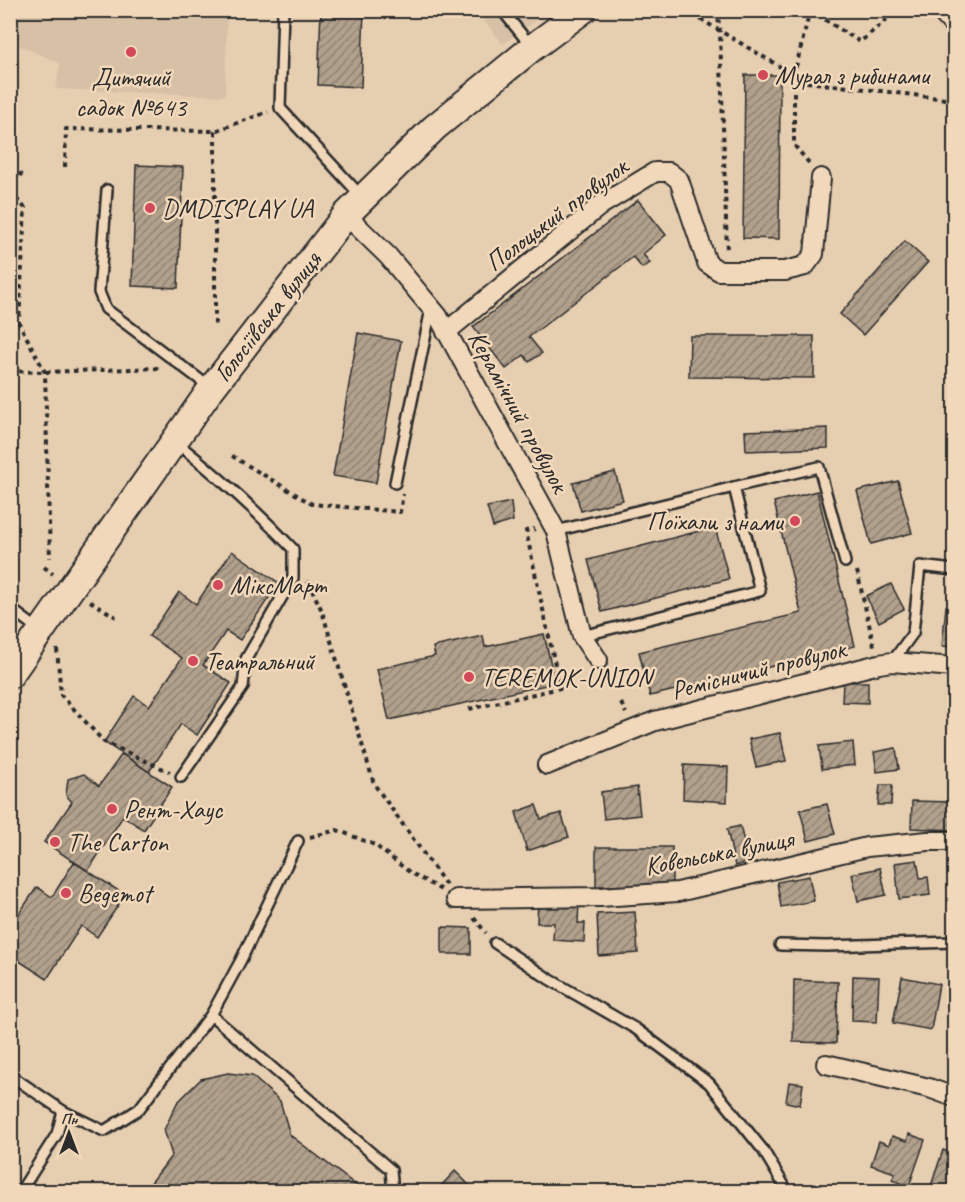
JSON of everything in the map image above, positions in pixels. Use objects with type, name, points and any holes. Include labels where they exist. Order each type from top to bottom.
[{"type":"main road","name":"Голосіївська вулиця","points":[[10,675],[211,389],[354,206],[434,128],[532,48],[583,10]]},
{"type":"main road","points":[[945,10],[954,20]]},
{"type":"street","name":"Полоцький провулок","points":[[446,332],[601,206],[655,172],[669,172],[679,180],[707,263],[719,271],[728,271]]},
{"type":"street","points":[[728,271],[785,272],[805,266],[814,254],[821,178]]},
{"type":"street","name":"Керамічний провулок","points":[[354,206],[387,256],[431,308],[446,332],[554,527],[582,636],[598,660]]},
{"type":"street","name":"Ремісничий провулок","points":[[547,765],[655,721],[885,663],[954,667]]},
{"type":"street","name":"Ковельська вулиця","points":[[456,898],[600,897],[678,892],[867,847],[954,841]]},
{"type":"street","points":[[826,1064],[929,1088],[954,1097]]},
{"type":"lane","points":[[284,10],[280,108],[354,206]]},
{"type":"lane","points":[[502,10],[532,48]]},
{"type":"lane","points":[[107,189],[99,292],[106,309],[211,389]]},
{"type":"lane","points":[[395,483],[431,308]]},
{"type":"lane","points":[[174,441],[234,492],[293,549],[293,578],[246,659],[243,687],[181,777]]},
{"type":"lane","points":[[554,527],[819,467],[845,562]]},
{"type":"lane","points":[[582,636],[760,591],[734,487]]},
{"type":"lane","points":[[885,663],[913,633],[920,566],[954,570]]},
{"type":"lane","points":[[10,608],[46,621]]},
{"type":"lane","points":[[10,1075],[63,1111],[104,1131],[139,1109],[211,1015],[241,960],[298,841]]},
{"type":"lane","points":[[780,945],[827,946],[954,942]]},
{"type":"lane","points":[[495,943],[549,979],[636,1029],[709,1083],[763,1150],[788,1191]]},
{"type":"lane","points":[[211,1015],[391,1170],[393,1191]]},
{"type":"lane","points":[[20,1191],[57,1134],[63,1111]]},
{"type":"path","points":[[685,10],[807,82],[954,100]]},
{"type":"path","points":[[717,10],[720,32],[728,271]]},
{"type":"path","points":[[821,178],[794,145],[794,75],[810,10],[860,42],[892,14]]},
{"type":"path","points":[[65,167],[66,129],[215,130],[280,108]]},
{"type":"path","points":[[215,130],[215,326]]},
{"type":"path","points":[[10,171],[23,175]]},
{"type":"path","points":[[10,192],[25,208],[20,323],[45,372],[50,558]]},
{"type":"path","points":[[10,371],[45,372],[184,367]]},
{"type":"path","points":[[232,456],[312,504],[400,513],[405,487]]},
{"type":"path","points":[[469,709],[560,687],[526,531],[554,527]]},
{"type":"path","points":[[839,539],[851,546],[885,663]]},
{"type":"path","points":[[293,549],[322,611],[374,784],[456,898]]},
{"type":"path","points":[[46,621],[61,695],[104,742],[181,777]]},
{"type":"path","points":[[298,841],[337,830],[375,846],[408,871],[456,898]]},
{"type":"shaded area","name":"Дитячий садок №643","points":[[10,11],[227,11],[225,96],[56,89],[60,63],[11,42]]},
{"type":"shaded area","points":[[476,11],[548,11],[503,44]]},
{"type":"building","points":[[321,10],[364,10],[361,87],[318,85]]},
{"type":"building","points":[[745,75],[780,75],[779,239],[743,238]]},
{"type":"building","points":[[136,165],[183,167],[178,288],[132,286]]},
{"type":"building","points":[[638,200],[666,235],[643,254],[650,263],[642,268],[633,257],[529,337],[542,353],[529,362],[524,355],[506,369],[473,327]]},
{"type":"building","points":[[905,241],[928,262],[863,335],[840,314]]},
{"type":"building","points":[[358,333],[401,341],[376,483],[333,476]]},
{"type":"building","points":[[690,336],[814,336],[814,378],[689,377]]},
{"type":"building","points":[[10,409],[14,409],[10,482]]},
{"type":"building","points":[[828,428],[828,448],[746,451],[745,431]]},
{"type":"building","points":[[615,472],[623,500],[581,511],[573,483]]},
{"type":"building","points":[[898,481],[912,533],[871,544],[857,491]]},
{"type":"building","points":[[817,491],[855,646],[650,696],[639,652],[801,613],[774,502]]},
{"type":"building","points":[[511,502],[513,521],[493,527],[487,507]]},
{"type":"building","points":[[715,527],[729,579],[602,612],[588,560]]},
{"type":"building","name":"Театральний","points":[[232,551],[279,583],[240,640],[226,631],[203,665],[231,683],[197,735],[181,724],[149,772],[104,742],[134,696],[149,706],[182,658],[149,636],[179,592],[196,604]]},
{"type":"building","points":[[891,584],[904,609],[879,622],[866,596]]},
{"type":"building","points":[[946,606],[954,607],[954,647],[942,646]]},
{"type":"building","points":[[544,634],[555,683],[389,720],[377,669],[435,656],[433,647],[483,636],[485,647]]},
{"type":"building","points":[[843,682],[868,682],[868,703],[842,702]]},
{"type":"building","points":[[780,733],[786,761],[756,767],[749,739]]},
{"type":"building","points":[[853,742],[855,765],[822,769],[819,746]]},
{"type":"building","points":[[896,748],[899,769],[877,772],[874,752]]},
{"type":"building","name":"Рент-Хаус","points":[[122,754],[172,787],[144,830],[123,816],[88,871],[44,842],[72,802],[66,795],[68,779],[84,774],[99,786]]},
{"type":"building","points":[[684,765],[728,767],[727,802],[683,799]]},
{"type":"building","points":[[880,785],[892,785],[891,805],[878,805]]},
{"type":"building","points":[[637,787],[640,815],[604,819],[601,792]]},
{"type":"building","points":[[912,801],[953,802],[952,830],[911,828]]},
{"type":"building","points":[[827,804],[835,834],[808,841],[800,810]]},
{"type":"building","points":[[536,805],[541,819],[561,813],[569,837],[527,851],[516,812]]},
{"type":"building","points":[[740,826],[749,862],[735,866],[727,829]]},
{"type":"building","points":[[596,847],[672,847],[672,886],[596,886]]},
{"type":"building","points":[[917,860],[920,878],[928,877],[930,895],[899,899],[895,863]]},
{"type":"building","points":[[74,862],[125,895],[97,937],[81,926],[47,979],[10,955],[10,927],[37,887],[52,897]]},
{"type":"building","points":[[880,868],[886,895],[858,901],[852,874]]},
{"type":"building","points":[[809,876],[814,901],[781,907],[777,882]]},
{"type":"building","points":[[538,900],[579,901],[578,923],[585,923],[584,942],[553,940],[554,923],[537,923]]},
{"type":"building","points":[[635,912],[638,953],[599,956],[597,914]]},
{"type":"building","points":[[442,927],[471,928],[471,954],[442,954]]},
{"type":"building","points":[[853,976],[879,977],[877,1022],[852,1021]]},
{"type":"building","points":[[902,977],[939,984],[931,1030],[893,1023]]},
{"type":"building","points":[[954,977],[954,1012],[949,1011]]},
{"type":"building","points":[[794,980],[838,982],[836,1043],[793,1042]]},
{"type":"building","points":[[228,1073],[252,1076],[280,1101],[290,1135],[365,1192],[144,1192],[172,1155],[164,1130],[177,1103],[201,1079]]},
{"type":"building","points":[[789,1082],[803,1084],[800,1105],[786,1102]]},
{"type":"building","points":[[909,1134],[925,1140],[909,1186],[892,1180],[895,1173],[871,1165],[879,1141],[889,1145],[892,1136],[907,1141]]},
{"type":"building","points":[[943,1150],[954,1154],[954,1192],[929,1192]]},
{"type":"building","points":[[455,1171],[474,1190],[472,1192],[435,1192]]},
{"type":"place","name":"Дитячий садок №643","points":[[131,52]]},
{"type":"place","name":"Мурал з рибинами","points":[[763,75]]},
{"type":"place","name":"DMDISPLAY UA","points":[[150,208]]},
{"type":"place","name":"Поїхали з нами","points":[[795,521]]},
{"type":"place","name":"МіксМарт","points":[[218,585]]},
{"type":"place","name":"Театральний","points":[[193,661]]},
{"type":"place","name":"TEREMOK-UNION","points":[[469,677]]},
{"type":"place","name":"Рент-Хаус","points":[[112,809]]},
{"type":"place","name":"The Carton","points":[[55,842]]},
{"type":"place","name":"Begemot","points":[[66,893]]}]
